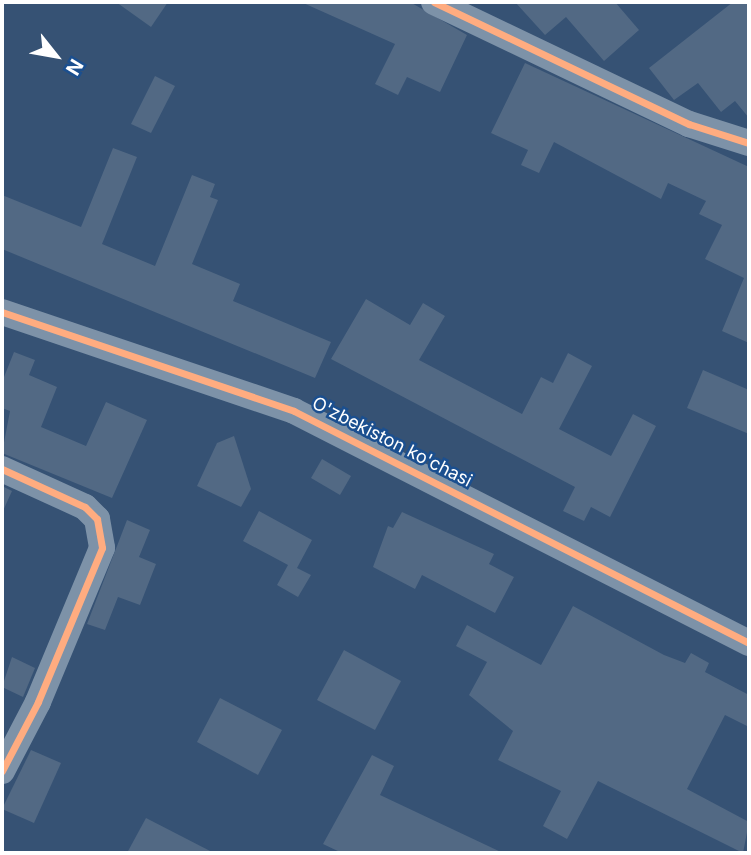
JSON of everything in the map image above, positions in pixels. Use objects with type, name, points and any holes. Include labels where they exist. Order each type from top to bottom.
[{"type":"street","points":[[434,2],[677,119],[749,143]]},
{"type":"street","name":"O'zbekiston ko'chasi","points":[[2,312],[294,411],[749,643]]},
{"type":"street","points":[[2,469],[85,507],[97,519],[102,548],[38,702],[2,771]]},
{"type":"building","points":[[116,2],[168,2],[151,27]]},
{"type":"building","points":[[301,2],[410,2],[467,35],[440,92],[407,77],[398,95],[375,84],[395,44]]},
{"type":"building","points":[[515,2],[615,2],[639,30],[604,61],[566,17],[545,35]]},
{"type":"building","points":[[733,2],[749,2],[749,118],[735,101],[721,112],[698,83],[674,100],[649,68]]},
{"type":"building","points":[[525,63],[749,167],[749,343],[722,331],[744,278],[705,259],[722,225],[699,214],[706,201],[668,183],[661,199],[554,142],[539,173],[521,165],[528,150],[491,133]]},
{"type":"building","points":[[155,76],[175,86],[151,133],[131,124]]},
{"type":"building","points":[[113,148],[137,157],[102,244],[155,266],[192,175],[215,184],[210,197],[218,200],[192,264],[240,284],[233,301],[331,342],[315,378],[2,249],[2,195],[81,227]]},
{"type":"building","points":[[366,299],[410,325],[423,303],[445,316],[419,360],[522,414],[541,377],[553,383],[568,353],[592,366],[559,429],[611,456],[633,414],[656,426],[610,517],[591,507],[584,521],[563,511],[575,487],[331,359]]},
{"type":"building","points":[[14,352],[35,360],[29,375],[57,387],[41,427],[86,446],[106,402],[147,420],[112,498],[2,453],[10,411],[2,408],[2,382]]},
{"type":"building","points":[[703,370],[749,390],[749,434],[687,408]]},
{"type":"building","points":[[234,436],[251,489],[241,507],[197,486],[217,443]]},
{"type":"building","points":[[322,459],[351,476],[340,495],[311,478]]},
{"type":"building","points":[[2,486],[12,491],[2,513]]},
{"type":"building","points":[[259,511],[312,540],[297,568],[311,575],[298,597],[277,585],[288,565],[243,541]]},
{"type":"building","points":[[402,512],[494,554],[489,564],[514,577],[495,613],[422,575],[415,589],[373,567],[388,526],[393,528]]},
{"type":"building","points":[[127,520],[150,530],[139,557],[156,564],[140,605],[118,597],[105,630],[87,624]]},
{"type":"building","points":[[573,606],[664,655],[685,663],[691,653],[709,663],[705,672],[749,695],[749,727],[725,715],[687,789],[749,822],[743,853],[598,781],[567,839],[543,826],[561,791],[498,760],[513,731],[469,695],[487,662],[456,646],[467,625],[541,665]]},
{"type":"building","points":[[344,650],[401,681],[375,730],[317,700]]},
{"type":"building","points":[[12,657],[35,668],[23,697],[2,687]]},
{"type":"building","points":[[220,698],[282,730],[258,775],[197,742]]},
{"type":"building","points":[[31,750],[61,763],[34,823],[2,809]]},
{"type":"building","points":[[372,755],[394,766],[380,795],[503,853],[342,853],[323,844]]},
{"type":"building","points":[[146,818],[214,853],[127,853]]},
{"type":"cycle path","points":[[434,2],[689,124],[749,143]]},
{"type":"cycle path","points":[[2,312],[294,411],[749,643]]},
{"type":"cycle path","points":[[2,469],[85,507],[97,519],[102,548],[38,702],[2,771]]}]
